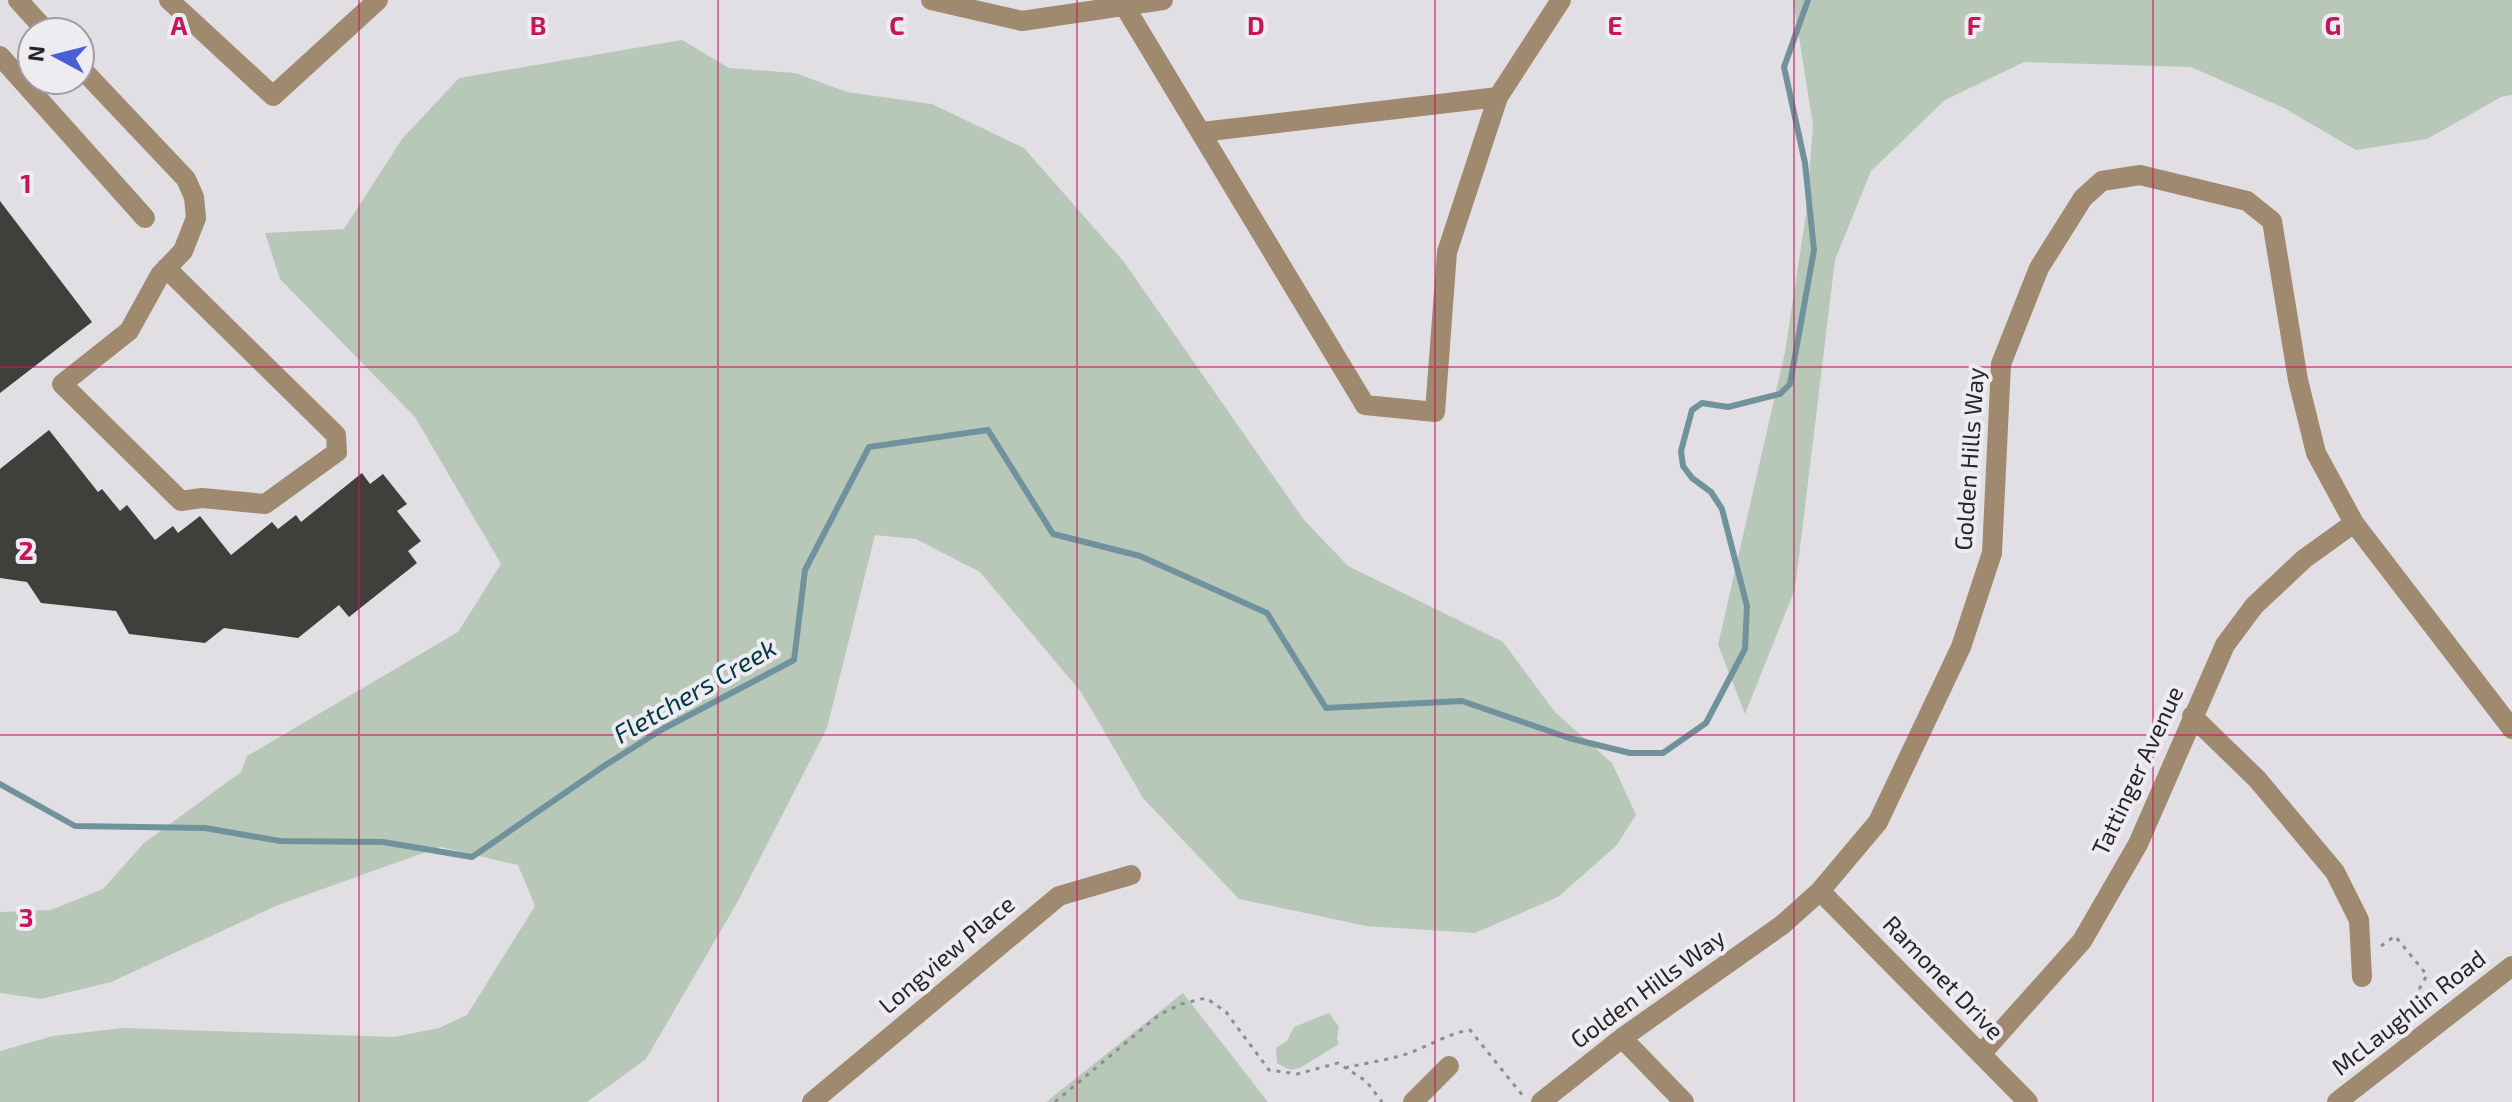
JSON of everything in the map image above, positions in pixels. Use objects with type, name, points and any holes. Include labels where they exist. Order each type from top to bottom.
[{"type":"street","points":[[18,0],[32,16]]},
{"type":"street","points":[[169,0],[273,96],[378,0]]},
{"type":"street","points":[[931,0],[1022,21],[1163,0]]},
{"type":"street","points":[[1125,7],[1365,405],[1435,412],[1447,252],[1498,97],[1561,0]]},
{"type":"street","points":[[0,56],[145,218]]},
{"type":"street","points":[[96,84],[186,179],[196,207],[193,229],[183,251],[166,268],[160,275],[129,331],[62,384],[181,501],[202,498],[265,504],[337,452],[336,435],[166,268]]},
{"type":"street","points":[[1202,132],[1498,97]]},
{"type":"street","name":"Golden Hills Way","points":[[1541,1102],[1622,1038],[1782,925],[1820,891],[1878,822],[1961,647],[1992,553],[2001,364],[2039,268],[2083,198],[2102,181],[2140,175],[2155,178],[2247,201],[2272,221],[2298,380],[2316,453],[2354,523],[2512,729]]},
{"type":"street","name":"Tattinger Avenue","points":[[1981,1054],[2082,941],[2138,844],[2225,645],[2254,606],[2304,559],[2354,523]]},
{"type":"street","points":[[2192,716],[2257,779],[2335,872],[2359,920],[2362,968]]},
{"type":"street","name":"Longview Place","points":[[812,1102],[1059,896],[1131,875]]},
{"type":"street","name":"Ramonet Drive","points":[[1820,891],[2028,1102]]},
{"type":"street","name":"McLaughlin Road","points":[[2337,1102],[2512,966]]},
{"type":"street","points":[[1622,1038],[1684,1102]]},
{"type":"street","points":[[1413,1102],[1449,1066]]},
{"type":"path","points":[[2362,968],[2395,936],[2427,975],[2410,1006]]},
{"type":"path","points":[[1055,1102],[1159,1015],[1181,1004],[1206,998],[1226,1012],[1269,1070],[1297,1074],[1338,1063],[1366,1081],[1381,1101]]},
{"type":"green space","points":[[1793,0],[2512,0],[2512,95],[2501,97],[2427,139],[2356,150],[2284,108],[2191,67],[2024,62],[1945,100],[1871,171],[1835,260],[1795,589],[1745,714],[1718,645],[1785,352],[1806,214],[1813,125]]},
{"type":"green space","points":[[682,40],[729,68],[795,73],[847,92],[932,104],[1024,148],[1124,262],[1304,520],[1348,566],[1503,642],[1555,712],[1612,763],[1636,815],[1616,846],[1558,897],[1475,933],[1366,926],[1239,899],[1143,798],[1081,692],[980,572],[916,539],[875,535],[827,728],[738,901],[646,1059],[587,1102],[0,1102],[0,1051],[53,1036],[123,1028],[394,1037],[439,1028],[467,1015],[535,906],[518,865],[440,847],[278,905],[111,982],[41,999],[0,993],[0,912],[51,910],[103,889],[144,843],[241,772],[247,756],[458,632],[501,564],[415,417],[280,279],[265,233],[344,229],[402,139],[459,78]]},
{"type":"green space","points":[[1183,993],[1268,1102],[1046,1102]]},
{"type":"green space","points":[[1329,1013],[1339,1027],[1339,1044],[1300,1068],[1290,1070],[1277,1063],[1276,1048],[1287,1041],[1294,1027]]},
{"type":"building","points":[[0,201],[92,322],[0,393]]},
{"type":"building","points":[[49,430],[98,492],[102,489],[120,511],[127,505],[155,540],[173,526],[178,533],[200,516],[231,555],[272,522],[278,529],[296,515],[301,522],[362,473],[370,484],[383,474],[407,504],[397,511],[421,541],[408,551],[417,563],[349,617],[339,605],[298,638],[224,628],[205,643],[129,634],[116,611],[41,603],[27,582],[0,578],[0,469]]},
{"type":"waterway","name":"Fletchers Creek","points":[[0,784],[75,826],[205,828],[280,841],[383,842],[472,857],[661,730],[794,660],[805,570],[869,447],[988,430],[1053,534],[1140,556],[1267,613],[1326,708],[1462,701],[1569,738],[1630,753],[1663,753],[1706,723],[1745,649],[1747,606],[1722,509],[1711,492],[1692,478],[1683,466],[1681,451],[1692,410],[1702,403],[1728,407],[1780,394],[1790,384],[1814,250],[1805,163],[1784,67],[1808,0]]}]
